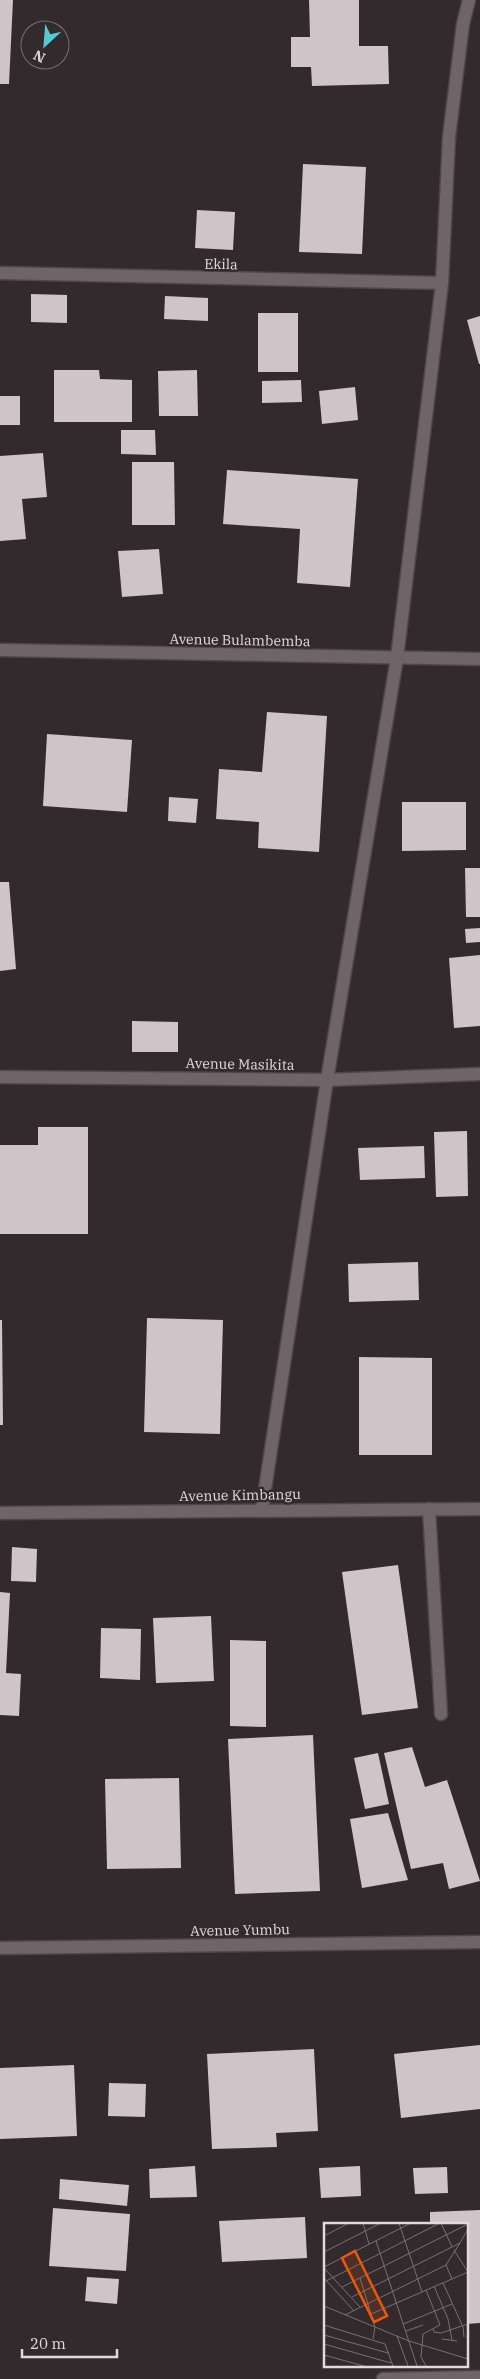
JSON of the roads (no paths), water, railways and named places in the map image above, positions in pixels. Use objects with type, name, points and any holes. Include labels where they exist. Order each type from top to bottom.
[{"type":"street","points":[[262,1509],[327,1080],[397,658],[442,283],[449,137],[463,24],[469,0]]},
{"type":"street","name":"Ekila","points":[[0,274],[442,283]]},
{"type":"street","name":"Avenue Bulambemba","points":[[0,650],[480,659]]},
{"type":"street","name":"Avenue Masikita","points":[[0,1077],[327,1080],[480,1074]]},
{"type":"street","name":"Avenue Kimbangu","points":[[0,1513],[262,1509],[480,1509]]},
{"type":"street","points":[[429,1509],[441,1714]]},
{"type":"street","name":"Avenue Yumbu","points":[[0,1948],[480,1942]]},
{"type":"street","points":[[383,2379],[480,2377]]}]
